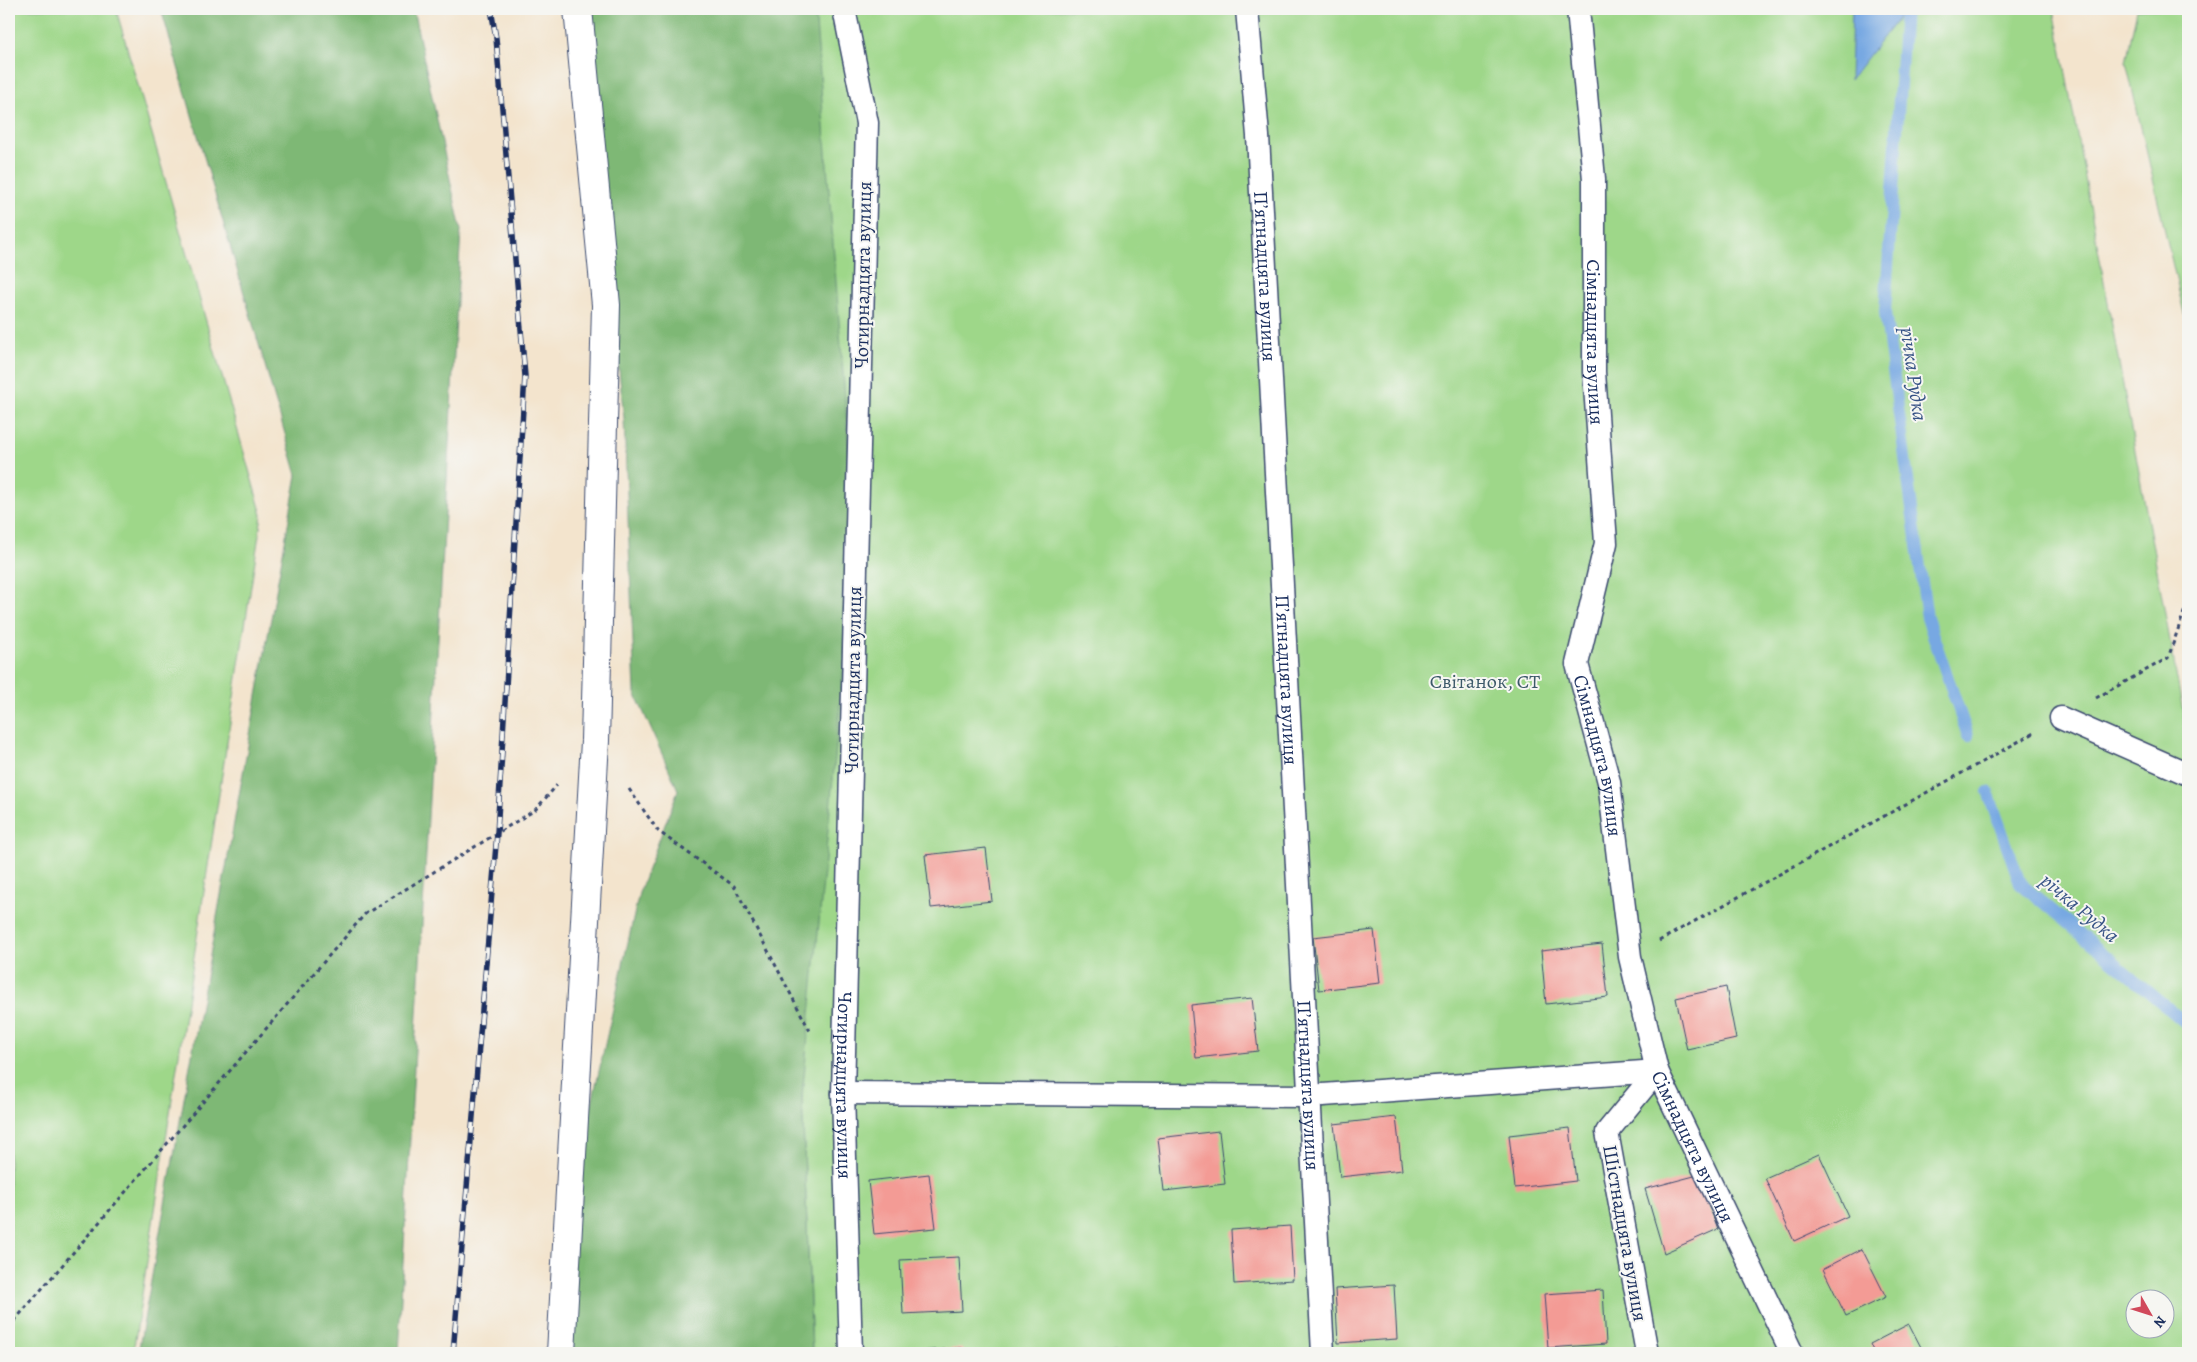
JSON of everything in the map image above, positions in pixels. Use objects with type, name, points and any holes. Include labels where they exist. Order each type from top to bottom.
[{"type":"street","points":[[561,1353],[595,741],[606,305],[578,9]]},
{"type":"lane","name":"Чотирнадцята вулиця","points":[[844,9],[867,123],[843,1093],[851,1353]]},
{"type":"lane","name":"П’ятнадцята вулиця","points":[[1246,9],[1259,146],[1323,1353]]},
{"type":"lane","name":"Сімнадцята вулиця","points":[[1578,9],[1594,179],[1594,372],[1606,543],[1577,664],[1609,782],[1630,958],[1657,1071],[1792,1353]]},
{"type":"lane","points":[[2061,718],[2188,774]]},
{"type":"lane","points":[[843,1093],[1309,1096],[1657,1071]]},
{"type":"lane","name":"Шістнадцята вулиця","points":[[1647,1353],[1607,1132],[1657,1071]]},
{"type":"path","points":[[1630,958],[2168,658],[2188,601]]},
{"type":"path","points":[[595,741],[658,831],[734,886],[812,1033]]},
{"type":"path","points":[[9,1327],[364,914],[535,810]]},
{"type":"green space","points":[[9,9],[116,9],[262,515],[133,1353],[9,1353]]},
{"type":"green space","points":[[161,9],[413,9],[461,230],[398,1353],[138,1353],[297,475]]},
{"type":"green space","points":[[582,9],[815,9],[856,542],[802,1097],[812,1353],[549,1353],[569,1205],[639,893],[678,790],[635,693],[624,419]]},
{"type":"green space","name":"Світанок, СТ","points":[[783,9],[2054,9],[2188,739],[2188,1353],[812,1353],[802,1097]]},
{"type":"green space","points":[[2137,9],[2188,9],[2188,331],[2126,62]]},
{"type":"water","points":[[1852,9],[1905,9],[1850,80]]},
{"type":"building","points":[[986,848],[992,901],[931,908],[925,855]]},
{"type":"building","points":[[1374,930],[1380,983],[1319,990],[1313,937]]},
{"type":"building","points":[[1602,944],[1608,997],[1546,1004],[1541,951]]},
{"type":"building","points":[[1726,987],[1736,1039],[1687,1050],[1676,998]]},
{"type":"building","points":[[1252,998],[1258,1051],[1196,1058],[1191,1005]]},
{"type":"building","points":[[1396,1117],[1402,1170],[1340,1177],[1334,1124]]},
{"type":"building","points":[[1570,1128],[1576,1181],[1515,1188],[1509,1135]]},
{"type":"building","points":[[1219,1131],[1225,1184],[1164,1191],[1158,1138]]},
{"type":"building","points":[[1819,1154],[1848,1216],[1794,1241],[1765,1178]]},
{"type":"building","points":[[929,1174],[936,1228],[874,1234],[868,1181]]},
{"type":"building","points":[[1698,1175],[1718,1229],[1664,1253],[1645,1189]]},
{"type":"building","points":[[1290,1226],[1293,1280],[1234,1284],[1231,1230]]},
{"type":"building","points":[[1862,1249],[1886,1297],[1846,1316],[1823,1269]]},
{"type":"building","points":[[959,1257],[962,1311],[903,1314],[900,1260]]},
{"type":"building","points":[[1394,1285],[1397,1339],[1338,1343],[1335,1289]]},
{"type":"building","points":[[1603,1290],[1606,1344],[1548,1348],[1544,1294]]},
{"type":"building","points":[[1909,1324],[1924,1353],[1874,1353],[1870,1344]]},
{"type":"building","points":[[962,1348],[963,1353],[904,1353],[904,1352]]},
{"type":"waterway","name":"річка Рудка","points":[[1905,9],[1885,312],[1927,618],[1968,736]]},
{"type":"waterway","name":"річка Рудка","points":[[1988,792],[2020,883],[2188,1025]]},
{"type":"railway","points":[[453,1353],[497,833],[525,376],[496,38],[491,9]]}]
